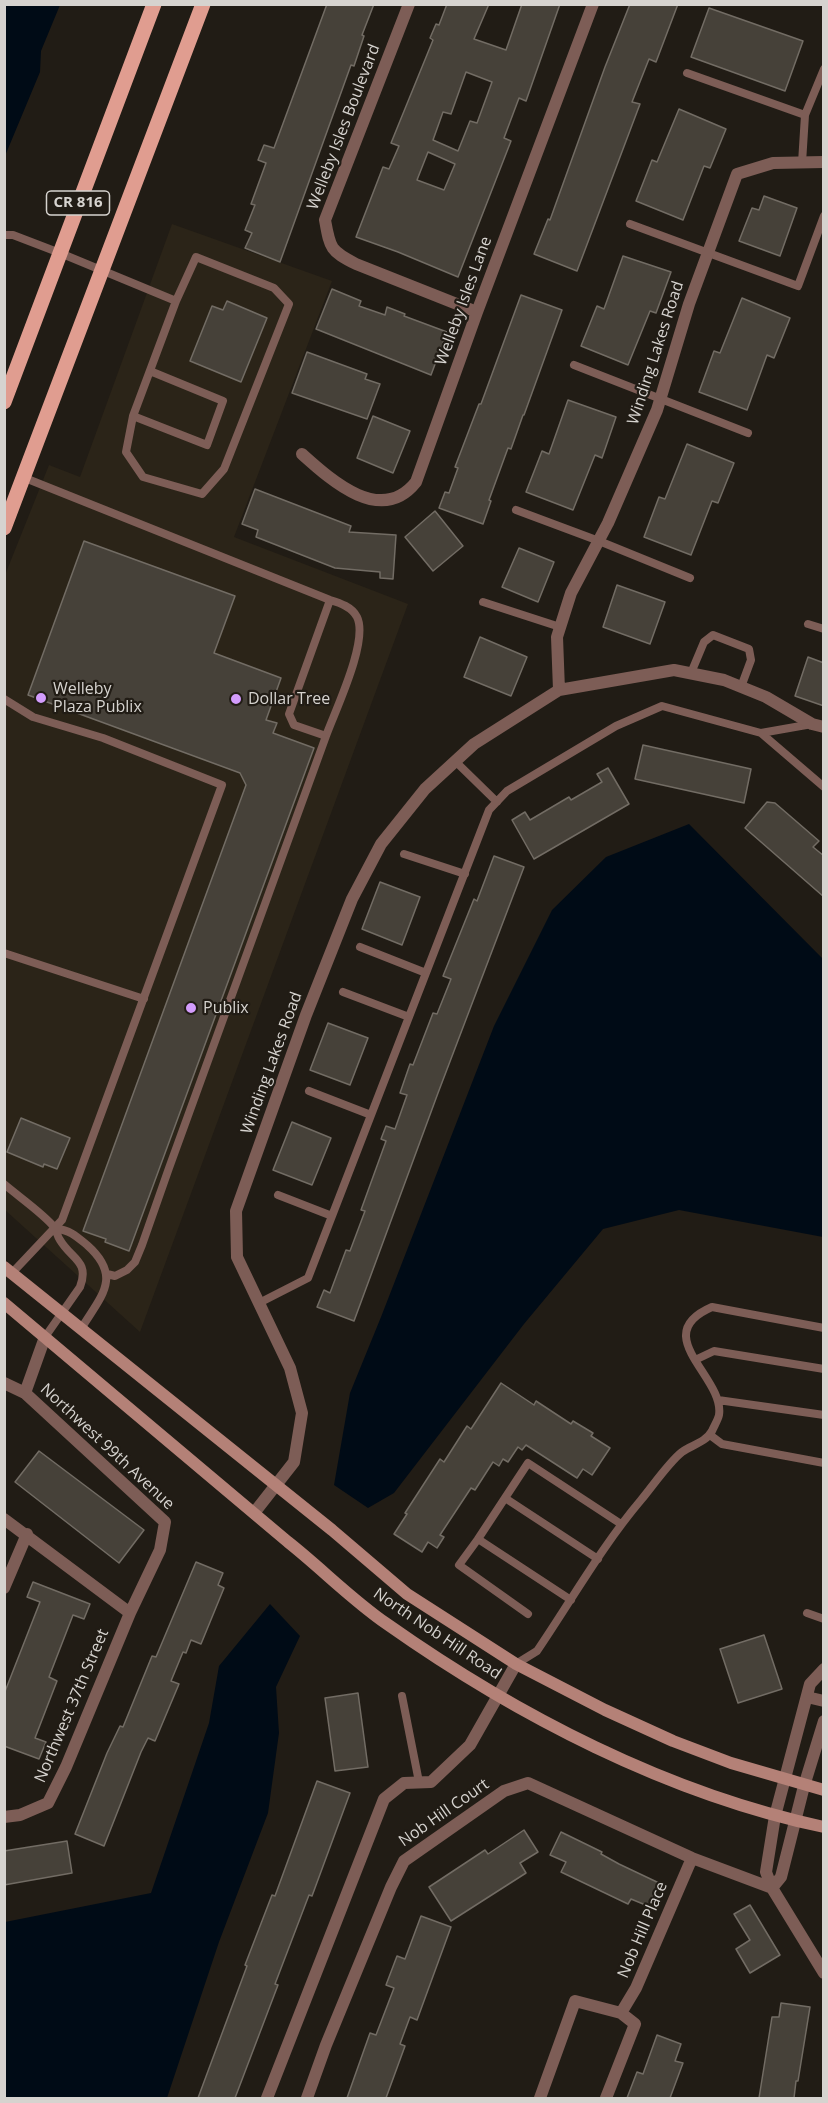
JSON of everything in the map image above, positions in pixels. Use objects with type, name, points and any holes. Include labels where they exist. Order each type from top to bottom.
[{"type":"main road","name":"CR 816","points":[[4,402],[154,4]]},
{"type":"main road","name":"CR 816","points":[[4,528],[25,478],[202,4]]},
{"type":"main road","name":"North Nob Hill Road","points":[[8,1270],[277,1485],[407,1594],[516,1664],[605,1710],[673,1741],[731,1763],[824,1790]]},
{"type":"main road","name":"North Nob Hill Road","points":[[4,1303],[385,1623],[497,1696],[574,1737],[659,1774],[719,1798],[775,1816],[824,1827]]},
{"type":"street","name":"Welleby Isles Boulevard","points":[[409,4],[325,220],[328,240],[337,255],[477,312]]},
{"type":"street","name":"Welleby Isles Lane","points":[[302,454],[336,484],[379,501],[393,500],[409,491],[416,482],[477,312],[593,4]]},
{"type":"street","name":"Winding Lakes Road","points":[[559,690],[556,637],[571,593],[608,523],[661,399],[689,304],[737,174],[772,163],[824,162]]},
{"type":"street","name":"Winding Lakes Road","points":[[254,1513],[294,1462],[302,1413],[290,1368],[237,1257],[236,1212],[306,1015],[352,899],[381,844],[425,789],[474,744],[559,690],[675,670],[724,680],[766,697],[818,726]]},
{"type":"street","points":[[25,1393],[45,1337]]},
{"type":"street","name":"Northwest 99th Avenue","points":[[4,1383],[25,1393],[165,1522],[160,1550],[130,1613]]},
{"type":"street","points":[[4,1519],[130,1613]]},
{"type":"street","points":[[4,1588],[27,1534]]},
{"type":"street","name":"Northwest 37th Street","points":[[4,1817],[20,1815],[48,1803],[66,1767],[130,1613]]},
{"type":"street","name":"Nob Hill Court","points":[[267,2098],[384,1799],[404,1783],[431,1782],[470,1745],[516,1664]]},
{"type":"street","points":[[824,1669],[810,1684],[775,1816],[766,1872],[772,1887],[824,1973]]},
{"type":"street","points":[[807,1697],[824,1701]]},
{"type":"street","points":[[772,1887],[781,1877],[804,1786],[819,1748],[824,1721]]},
{"type":"street","name":"Nob Hill Court","points":[[307,2098],[382,1908],[404,1862],[504,1791],[528,1783],[692,1858],[772,1887]]},
{"type":"street","name":"Nob Hill Place","points":[[621,2013],[636,1988],[692,1858]]},
{"type":"street","points":[[540,2098],[575,2001],[621,2013],[635,2024],[606,2098]]},
{"type":"lane","points":[[801,163],[805,116],[824,69]]},
{"type":"lane","points":[[687,73],[805,116]]},
{"type":"lane","points":[[630,224],[798,286],[824,216]]},
{"type":"lane","points":[[4,236],[13,235],[176,301]]},
{"type":"lane","points":[[196,257],[274,288],[289,304],[224,468],[202,494],[143,477],[126,452],[133,416],[176,301],[196,257]]},
{"type":"lane","points":[[574,365],[748,434]]},
{"type":"lane","points":[[133,416],[207,445],[223,401],[150,370]]},
{"type":"lane","points":[[25,478],[346,606],[357,616],[361,631],[357,652],[142,1245],[135,1262],[127,1270],[115,1276],[106,1274]]},
{"type":"lane","points":[[516,510],[690,578]]},
{"type":"lane","points":[[326,736],[294,725],[289,714],[330,600]]},
{"type":"lane","points":[[483,602],[560,627]]},
{"type":"lane","points":[[808,624],[824,630]]},
{"type":"lane","points":[[691,673],[704,642],[712,635],[749,649],[751,660],[741,687]]},
{"type":"lane","points":[[4,699],[33,717],[103,738],[222,785],[62,1220],[8,1270]]},
{"type":"lane","points":[[259,1303],[308,1278],[489,810],[507,791],[616,726],[662,706],[761,733],[818,726]]},
{"type":"lane","points":[[761,733],[824,787]]},
{"type":"lane","points":[[455,761],[497,802]]},
{"type":"lane","points":[[404,854],[465,874]]},
{"type":"lane","points":[[360,947],[426,973]]},
{"type":"lane","points":[[4,953],[144,999]]},
{"type":"lane","points":[[343,992],[409,1017]]},
{"type":"lane","points":[[309,1090],[371,1115]]},
{"type":"lane","points":[[4,1184],[55,1228],[60,1240],[80,1262],[84,1278],[80,1287],[45,1337]]},
{"type":"lane","points":[[278,1195],[332,1216]]},
{"type":"lane","points":[[55,1228],[70,1231],[99,1256],[105,1265],[105,1287],[81,1329]]},
{"type":"lane","points":[[516,1664],[537,1651],[621,1524],[681,1453],[710,1435],[719,1415],[718,1400],[690,1351],[687,1329],[691,1320],[712,1307],[824,1328]]},
{"type":"lane","points":[[695,1360],[714,1351],[824,1369]]},
{"type":"lane","points":[[718,1400],[824,1415]]},
{"type":"lane","points":[[710,1435],[722,1444],[824,1463]]},
{"type":"lane","points":[[528,1614],[459,1565],[528,1463],[621,1524]]},
{"type":"lane","points":[[505,1498],[598,1559]]},
{"type":"lane","points":[[478,1539],[571,1600]]},
{"type":"lane","points":[[807,1613],[824,1619]]},
{"type":"lane","points":[[402,1696],[419,1782]]},
{"type":"shaded area","points":[[5,4],[60,5],[41,51],[40,72],[5,156]]},
{"type":"shaded area","points":[[172,224],[332,281],[234,537],[408,604],[140,1332],[5,1210],[5,575],[49,465],[80,477]]},
{"type":"shaded area","points":[[689,824],[823,959],[823,1237],[679,1210],[603,1229],[524,1324],[394,1493],[368,1508],[334,1485],[350,1393],[494,1026],[552,910],[606,857]]},
{"type":"shaded area","points":[[270,1604],[300,1636],[276,1687],[279,1733],[268,1813],[219,1942],[167,2098],[5,2098],[5,1922],[151,1893],[209,1723],[219,1666]]},
{"type":"building","points":[[327,4],[374,4],[362,35],[364,36],[354,66],[351,65],[280,262],[245,248],[252,233],[245,230],[255,205],[251,204],[266,163],[258,160],[264,145],[274,148]]},
{"type":"building","points":[[447,4],[489,4],[474,39],[506,50],[522,4],[560,4],[526,101],[519,98],[504,138],[511,141],[458,277],[356,237],[383,167],[389,169],[399,146],[391,143],[433,40],[430,38],[436,24],[439,25]],"holes":[[[466,72],[492,82],[477,123],[470,121],[458,151],[433,140],[443,112],[451,114]],[[428,152],[455,164],[444,190],[417,180]]]},
{"type":"building","points":[[630,4],[678,4],[656,62],[649,59],[632,102],[640,104],[577,271],[534,254],[548,219],[550,220]]},
{"type":"building","points":[[709,8],[803,41],[785,91],[691,57]]},
{"type":"building","points":[[679,109],[726,129],[710,168],[704,166],[683,220],[636,201],[652,160],[657,162]]},
{"type":"building","points":[[764,196],[797,208],[780,256],[739,241],[752,208],[759,210]]},
{"type":"building","points":[[623,256],[671,272],[656,313],[650,311],[628,365],[581,346],[597,306],[604,309]]},
{"type":"building","points":[[332,289],[361,301],[359,306],[385,315],[387,307],[447,332],[431,375],[316,329]]},
{"type":"building","points":[[521,295],[562,310],[511,449],[508,448],[483,524],[439,508],[445,492],[449,493],[458,468],[455,467]]},
{"type":"building","points":[[742,298],[790,318],[774,358],[767,355],[747,410],[699,392],[714,351],[720,353]]},
{"type":"building","points":[[227,301],[267,318],[241,382],[190,361],[212,306],[223,310]]},
{"type":"building","points":[[307,352],[367,374],[365,379],[380,384],[367,419],[292,393]]},
{"type":"building","points":[[568,400],[616,417],[602,458],[595,455],[573,510],[526,492],[542,451],[549,454]]},
{"type":"building","points":[[373,416],[410,431],[393,473],[357,458]]},
{"type":"building","points":[[687,444],[734,463],[718,503],[712,501],[691,555],[644,537],[659,497],[665,499]]},
{"type":"building","points":[[255,489],[351,526],[349,532],[396,535],[393,579],[380,578],[380,572],[335,568],[256,537],[258,530],[242,524]]},
{"type":"building","points":[[435,511],[463,546],[433,571],[405,537]]},
{"type":"building","name":"Publix","points":[[84,541],[235,596],[214,653],[281,678],[266,720],[277,723],[273,733],[314,748],[129,1251],[105,1242],[106,1239],[83,1231],[246,785],[240,773],[28,695]]},
{"type":"building","points":[[519,548],[554,562],[538,602],[502,587]]},
{"type":"building","points":[[617,585],[665,602],[650,644],[603,627]]},
{"type":"building","points":[[480,637],[527,657],[511,696],[464,677]]},
{"type":"building","points":[[808,657],[824,663],[824,706],[795,696]]},
{"type":"building","points":[[643,745],[751,769],[744,803],[635,779]]},
{"type":"building","points":[[608,768],[629,804],[534,859],[512,820],[525,812],[530,820],[569,797],[571,800],[602,782],[597,774]]},
{"type":"building","points":[[767,802],[775,803],[819,841],[813,847],[824,856],[824,897],[745,828]]},
{"type":"building","points":[[494,856],[524,867],[354,1321],[317,1307],[324,1290],[330,1293],[346,1250],[350,1251],[365,1211],[361,1210],[386,1141],[381,1139],[386,1126],[395,1129],[407,1095],[400,1093],[410,1064],[413,1065],[433,1013],[437,1014],[451,979],[443,976],[474,899],[477,901]]},
{"type":"building","points":[[380,882],[420,897],[402,945],[362,929]]},
{"type":"building","points":[[328,1023],[368,1038],[350,1085],[310,1070]]},
{"type":"building","points":[[21,1118],[70,1138],[57,1169],[44,1164],[43,1167],[7,1152]]},
{"type":"building","points":[[292,1122],[331,1138],[312,1185],[273,1170]]},
{"type":"building","points":[[501,1383],[534,1405],[536,1401],[571,1424],[573,1421],[593,1433],[591,1436],[610,1448],[592,1475],[583,1469],[577,1478],[526,1445],[522,1450],[518,1447],[508,1462],[503,1459],[499,1466],[493,1462],[475,1490],[471,1488],[440,1535],[444,1537],[437,1548],[428,1542],[422,1552],[394,1534],[440,1459],[444,1462],[467,1426],[471,1429]]},
{"type":"building","points":[[39,1451],[144,1530],[119,1563],[15,1482]]},
{"type":"building","points":[[196,1562],[223,1573],[218,1585],[224,1588],[201,1644],[191,1640],[186,1653],[183,1652],[171,1681],[179,1684],[155,1741],[148,1738],[141,1752],[104,1846],[75,1834],[107,1753],[120,1726],[123,1727],[152,1656],[156,1657]]},
{"type":"building","points":[[33,1582],[90,1604],[84,1619],[73,1615],[49,1677],[57,1681],[35,1738],[46,1742],[39,1759],[4,1746],[4,1694],[40,1602],[27,1597]]},
{"type":"building","points":[[764,1635],[782,1689],[738,1703],[720,1649]]},
{"type":"building","points":[[358,1693],[368,1767],[335,1771],[325,1698]]},
{"type":"building","points":[[317,1781],[350,1793],[312,1896],[309,1895],[275,1984],[278,1985],[235,2098],[198,2098],[247,1966],[245,1965],[272,1895],[275,1896]]},
{"type":"building","points":[[524,1830],[538,1852],[520,1863],[526,1873],[451,1921],[429,1887],[485,1850],[488,1854]]},
{"type":"building","points":[[561,1832],[659,1883],[648,1906],[631,1899],[628,1904],[561,1872],[566,1862],[550,1855]]},
{"type":"building","points":[[67,1841],[72,1873],[4,1885],[4,1851]]},
{"type":"building","points":[[750,1905],[780,1955],[750,1973],[736,1949],[750,1940],[734,1914]]},
{"type":"building","points":[[421,1916],[451,1927],[417,2020],[410,2017],[400,2044],[405,2046],[386,2098],[347,2098],[370,2033],[376,2035],[394,1988],[386,1985],[397,1956],[405,1959]]},
{"type":"building","points":[[781,2003],[810,2007],[798,2081],[796,2081],[794,2098],[759,2098],[772,2017],[779,2017]]},
{"type":"building","points":[[657,2035],[681,2044],[675,2061],[683,2063],[670,2098],[627,2098],[637,2072],[643,2074]]},
{"type":"place","name":"Welleby Plaza Publix","points":[[41,698]]},
{"type":"place","name":"Dollar Tree","points":[[236,699]]},
{"type":"place","name":"Publix","points":[[191,1008]]}]
